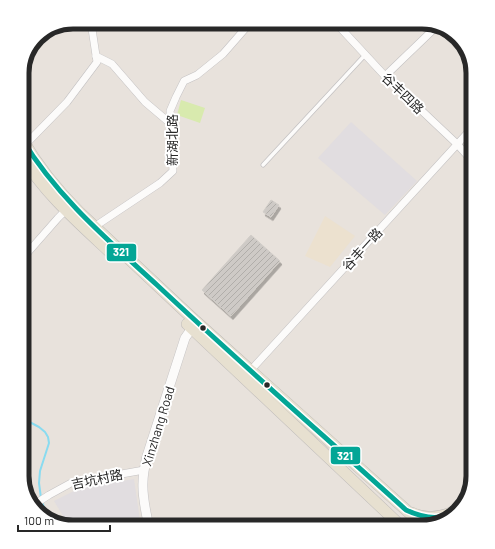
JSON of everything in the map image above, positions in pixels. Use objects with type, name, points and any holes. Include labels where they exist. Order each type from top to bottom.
[{"type":"main road","points":[[29,150],[57,189],[94,227],[250,371],[417,520]]},
{"type":"main road","points":[[29,168],[65,211],[192,328],[395,520]]},
{"type":"main road","points":[[406,510],[423,517],[438,517]]},
{"type":"street","points":[[29,137],[67,102],[97,62],[92,29]]},
{"type":"street","name":"新湖北路","points":[[94,227],[160,183],[173,171],[170,112],[184,81],[197,75],[223,54],[245,29]]},
{"type":"street","name":"谷丰四路","points":[[341,29],[385,76],[466,154]]},
{"type":"street","points":[[385,76],[433,30]]},
{"type":"street","points":[[96,56],[112,64],[145,102],[171,124]]},
{"type":"street","name":"谷丰一路","points":[[250,371],[466,134]]},
{"type":"street","points":[[29,252],[65,211]]},
{"type":"street","name":"Xinzhang Road","points":[[148,520],[142,483],[147,456],[185,338],[192,328]]},
{"type":"street","name":"吉坑村路","points":[[38,502],[71,483],[144,470]]},
{"type":"lane","points":[[263,164],[365,55]]},
{"type":"shaded area","points":[[351,122],[417,181],[385,215],[318,158]]},
{"type":"shaded area","points":[[325,216],[355,236],[330,267],[305,256]]},
{"type":"shaded area","points":[[134,479],[140,520],[65,520],[54,501],[80,488]]},
{"type":"green space","points":[[181,100],[205,108],[200,123],[177,115]]},
{"type":"building","points":[[271,200],[279,205],[271,217],[263,212]]},
{"type":"building","points":[[251,235],[280,261],[231,316],[202,290]]},
{"type":"waterway","points":[[29,422],[45,432],[49,443],[40,471],[39,483],[41,498]]},
{"type":"waterway","points":[[42,502],[48,512]]},
{"type":"transit line","name":"321","points":[[29,150],[51,180],[84,217],[219,342],[406,510],[426,517],[438,517]]}]
